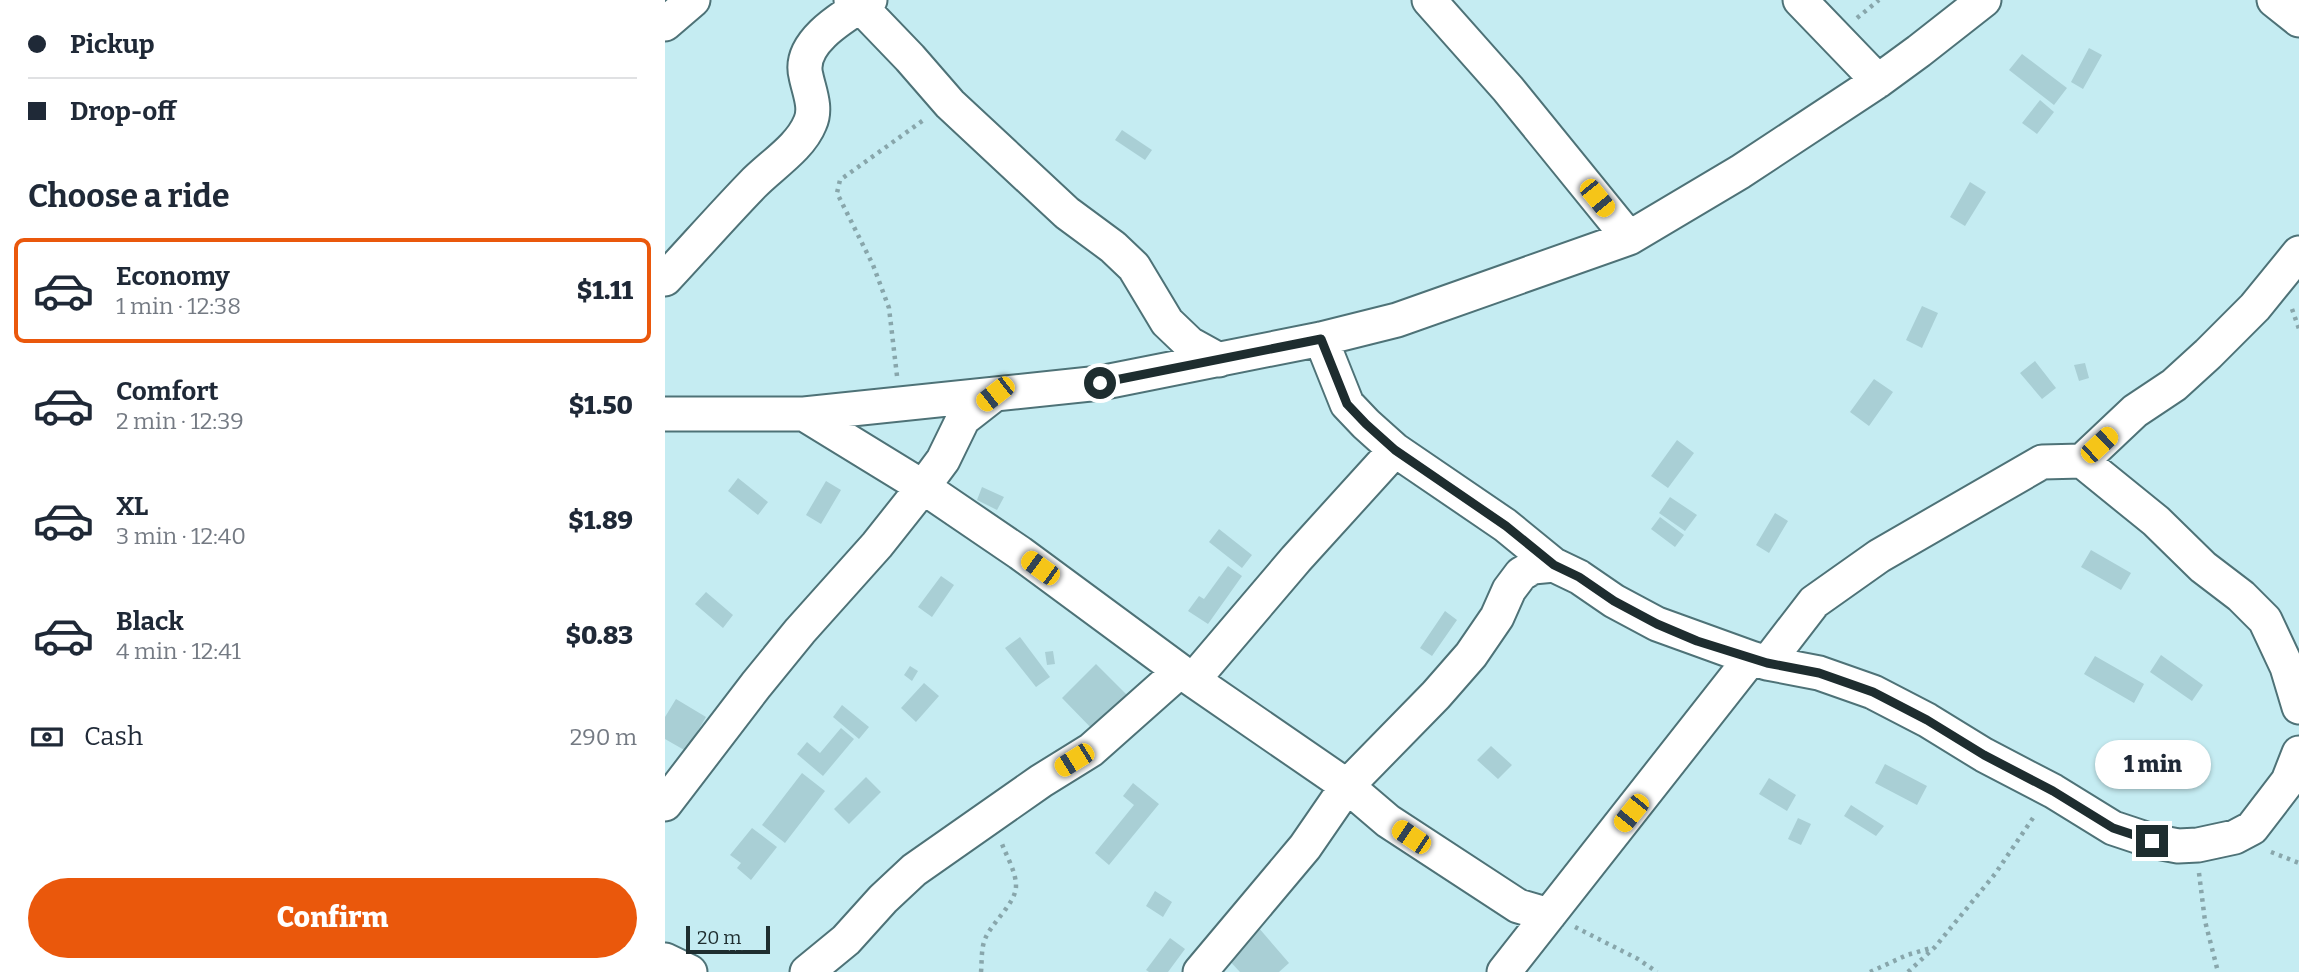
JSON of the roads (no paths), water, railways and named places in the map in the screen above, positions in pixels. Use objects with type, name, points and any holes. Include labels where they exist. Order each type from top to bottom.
[{"type":"street","points":[[665,24],[693,0]]},
{"type":"street","points":[[1429,0],[1508,89],[1629,239]]},
{"type":"street","points":[[1800,0],[1878,81]]},
{"type":"street","points":[[665,414],[804,414],[1100,383],[1321,339],[1397,320],[1629,239],[1740,172],[1878,81],[1984,0]]},
{"type":"street","points":[[2274,0],[2299,20]]},
{"type":"street","points":[[665,279],[753,184],[794,146],[810,123],[813,108],[804,73],[805,57],[831,26],[860,2],[950,104],[1067,213],[1113,247],[1134,267],[1167,321],[1190,344],[1219,360]]},
{"type":"street","points":[[2082,461],[2135,411],[2174,385],[2208,354],[2255,307],[2299,253]]},
{"type":"street","points":[[1321,339],[1347,404],[1395,450],[1506,526],[1554,565],[1657,624],[1759,661],[1819,673],[1873,692],[2053,791],[2113,828],[2152,841],[2178,846],[2198,845],[2235,837],[2252,828],[2288,781],[2299,753]]},
{"type":"street","points":[[665,804],[756,685],[877,545],[923,487],[943,460],[963,419],[995,394]]},
{"type":"street","points":[[804,414],[923,487],[1020,553],[1186,675],[1347,786],[1388,821],[1518,906],[1549,915]]},
{"type":"street","points":[[807,972],[846,940],[914,870],[1091,750],[1186,675],[1395,450]]},
{"type":"street","points":[[1504,972],[1759,661],[1814,602],[1879,556],[2042,462],[2082,461],[2156,521],[2203,567],[2242,596],[2265,620],[2287,667],[2299,707]]},
{"type":"street","points":[[1200,972],[1305,847],[1347,786],[1471,655],[1497,617],[1509,590],[1521,574],[1533,567],[1554,565]]},
{"type":"street","points":[[665,960],[690,972]]}]
